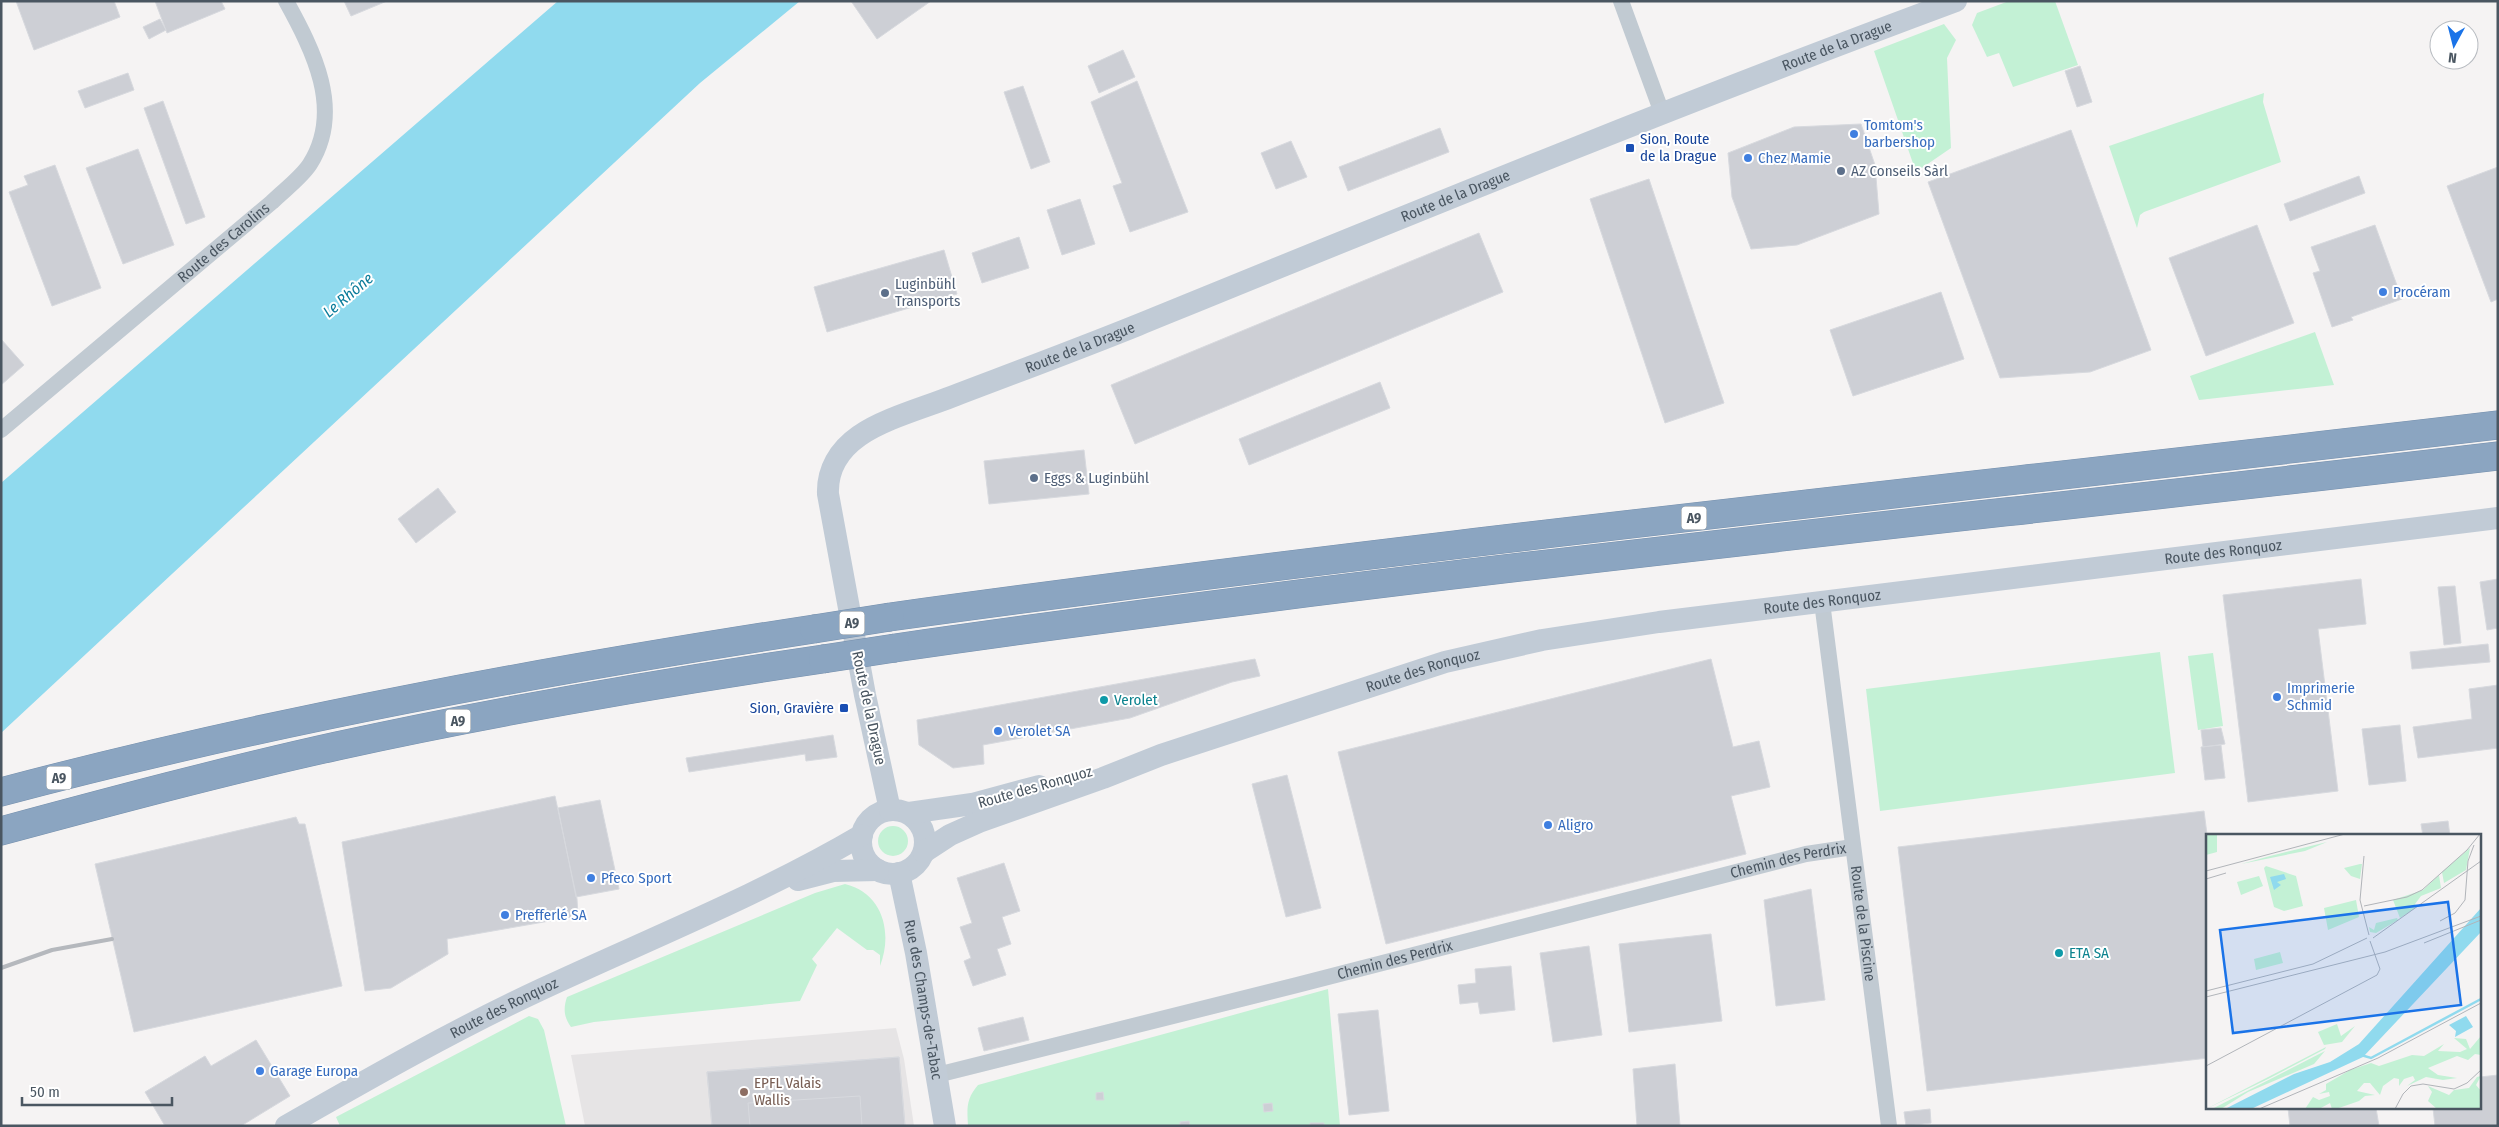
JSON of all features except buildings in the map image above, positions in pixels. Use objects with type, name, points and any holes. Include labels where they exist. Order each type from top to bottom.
[{"type":"highway","name":"A9","points":[[1,792],[250,732],[465,688],[814,628],[1126,585],[1402,551],[2498,425]]},
{"type":"highway","name":"A9","points":[[1,831],[97,805],[336,746],[475,718],[822,659],[1050,626],[1316,592],[2498,456]]},
{"type":"street","name":"Route des Carolins","points":[[1,430],[272,202],[310,164],[324,129],[324,91],[316,58],[286,1]]},
{"type":"street","points":[[1621,1],[1662,113]]},
{"type":"street","name":"Route de la Drague","points":[[899,812],[865,695],[828,494],[828,481],[832,468],[840,454],[855,439],[868,431],[914,412],[1070,353],[1383,224],[1662,113],[1956,1]]},
{"type":"street","name":"Route des Ronquoz","points":[[924,852],[950,835],[979,822],[1103,778],[1161,755],[1472,655],[1562,637],[1822,602],[2498,518]]},
{"type":"street","name":"Route de la Piscine","points":[[1822,602],[1889,1126]]},
{"type":"street","name":"Route des Ronquoz","points":[[899,812],[972,804],[1098,769],[1161,755]]},
{"type":"street","points":[[899,812],[918,820],[924,830],[924,852],[915,866],[888,872],[869,862],[863,852],[862,835],[866,824],[874,816],[899,812]]},
{"type":"street","name":"Route des Ronquoz","points":[[286,1126],[384,1070],[483,1018],[779,880],[862,835]]},
{"type":"street","name":"Chemin des Perdrix","points":[[937,1075],[1288,988],[1752,867],[1806,854],[1853,847]]},
{"type":"street","name":"Route des Ronquoz","points":[[729,903],[813,875],[854,869],[888,872]]},
{"type":"street","name":"Rue des Champs-de-Tabac","points":[[888,872],[916,953],[945,1126]]},
{"type":"shaded area","name":"EPFL Valais Wallis","points":[[896,1028],[904,1059],[914,1126],[585,1126],[571,1055]]},
{"type":"green space","points":[[2009,1],[2055,1],[2078,65],[2013,87],[1999,53],[1987,57],[1972,25],[1977,13]]},
{"type":"green space","points":[[1944,24],[1956,40],[1947,58],[1951,148],[1916,172],[1874,51]]},
{"type":"green space","points":[[2264,93],[2263,102],[2281,162],[2144,212],[2140,215],[2137,228],[2109,146]]},
{"type":"green space","points":[[2315,332],[2334,385],[2199,400],[2190,376]]},
{"type":"green space","points":[[2160,652],[2175,773],[1880,811],[1866,689]]},
{"type":"green space","points":[[2213,653],[2223,726],[2198,730],[2188,656]]},
{"type":"green space","points":[[893,826],[899,827],[907,835],[907,847],[899,855],[893,856],[887,855],[879,847],[878,841],[879,835],[887,827]]},
{"type":"green space","points":[[845,884],[858,889],[868,896],[882,916],[885,928],[885,941],[880,966],[880,955],[873,950],[867,950],[837,928],[812,959],[817,965],[800,1001],[594,1022],[571,1027],[567,1020],[565,1005],[567,997],[815,893]]},
{"type":"green space","points":[[1328,989],[1340,1126],[968,1126],[968,1104],[971,1095],[978,1085]]},
{"type":"green space","points":[[529,1016],[538,1019],[544,1030],[566,1126],[340,1126],[336,1117]]},
{"type":"water","name":"Le Rhône","points":[[558,1],[800,1],[700,83],[1,733],[1,483]]},
{"type":"railway","points":[[1,968],[52,950],[112,939]]},
{"type":"place","name":"Tomtom's barbershop","points":[[1854,134]]},
{"type":"place","name":"Sion, Route de la Drague","points":[[1630,148]]},
{"type":"place","name":"Chez Mamie","points":[[1748,158]]},
{"type":"place","name":"AZ Conseils Sàrl","points":[[1841,171]]},
{"type":"place","name":"Procéram","points":[[2383,292]]},
{"type":"place","name":"Luginbühl Transports","points":[[885,293]]},
{"type":"place","name":"Eggs & Luginbühl","points":[[1034,478]]},
{"type":"place","name":"Imprimerie Schmid","points":[[2277,697]]},
{"type":"place","name":"Verolet","points":[[1104,700]]},
{"type":"place","name":"Sion, Gravière","points":[[844,708]]},
{"type":"place","name":"Verolet SA","points":[[998,731]]},
{"type":"place","name":"Aligro","points":[[1548,825]]},
{"type":"place","name":"Pfeco Sport","points":[[591,878]]},
{"type":"place","name":"Prefferlé SA","points":[[505,915]]},
{"type":"place","name":"ETA SA","points":[[2059,953]]},
{"type":"place","name":"Garage Europa","points":[[260,1071]]},
{"type":"place","name":"EPFL Valais Wallis","points":[[744,1092]]}]
